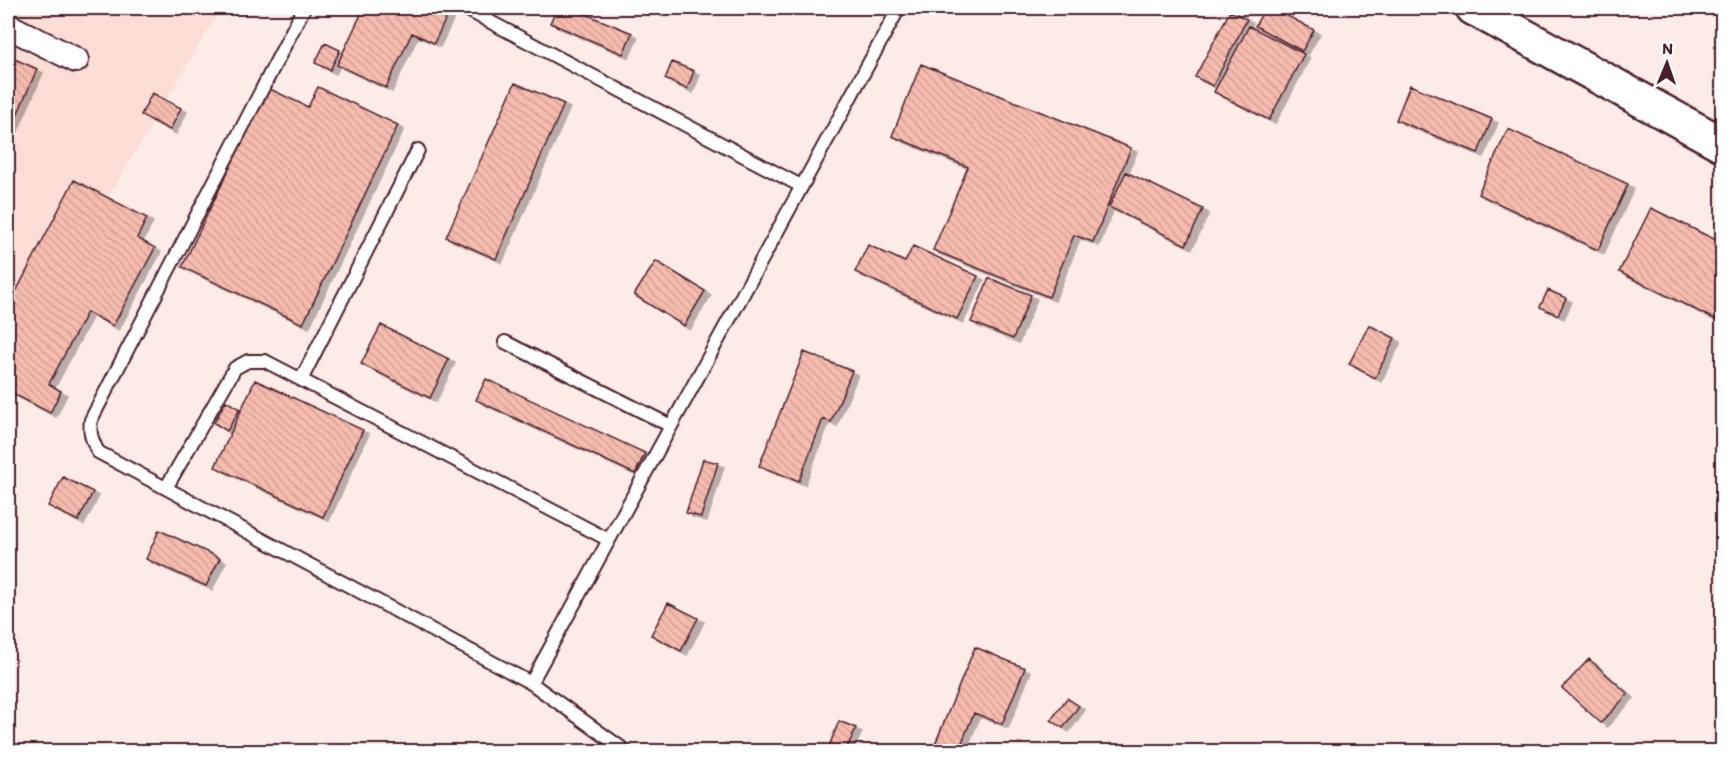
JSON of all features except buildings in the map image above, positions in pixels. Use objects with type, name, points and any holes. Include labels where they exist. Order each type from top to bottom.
[{"type":"street","points":[[1473,8],[1722,144]]},
{"type":"street","points":[[8,26],[76,60]]},
{"type":"lane","points":[[304,8],[91,420],[89,431],[98,452],[531,683],[627,752]]},
{"type":"lane","points":[[464,8],[801,186]]},
{"type":"lane","points":[[531,683],[899,8]]},
{"type":"lane","points":[[301,380],[418,150]]},
{"type":"lane","points":[[505,342],[671,426]]},
{"type":"lane","points":[[166,488],[235,368],[248,361],[265,361],[609,540]]},
{"type":"shaded area","points":[[8,8],[221,8],[8,366]]}]
